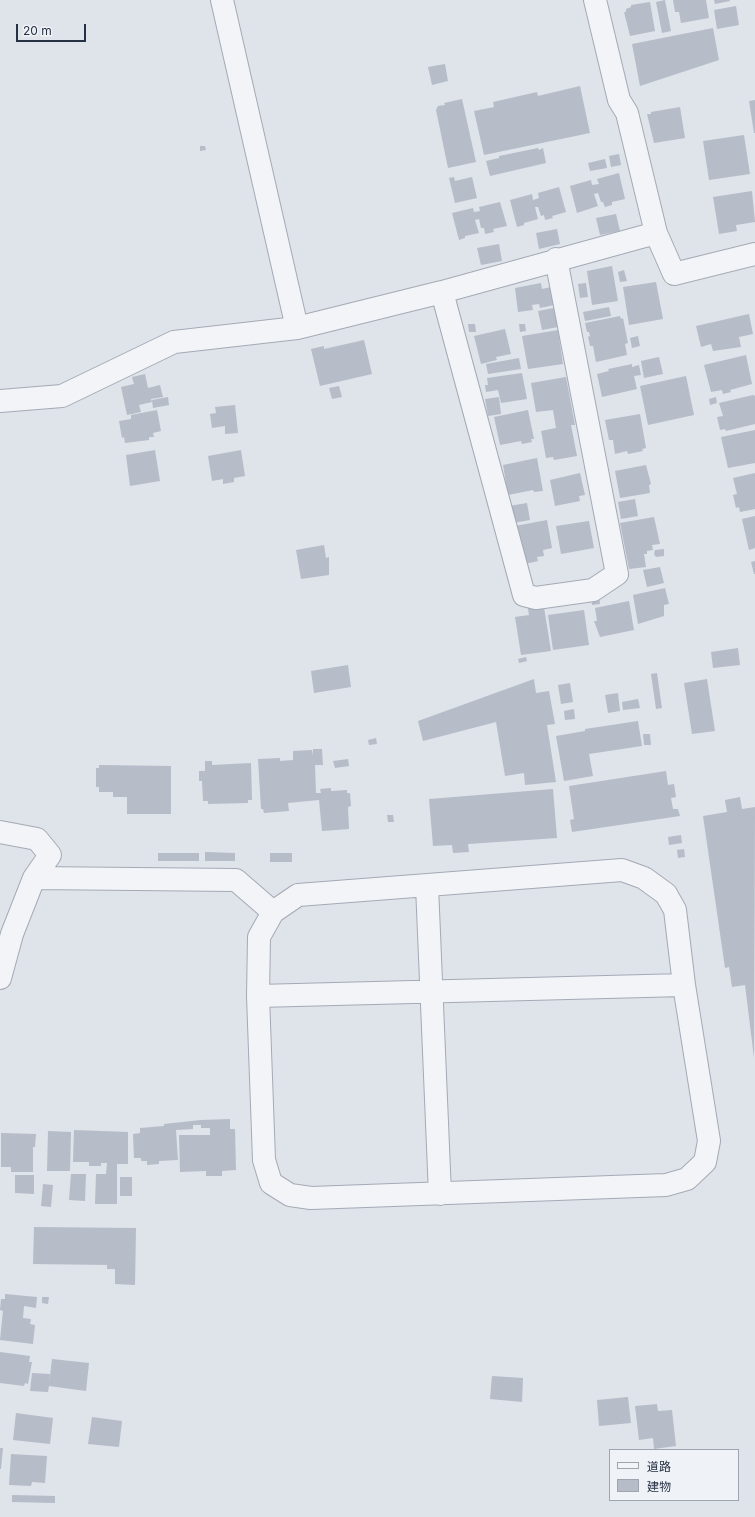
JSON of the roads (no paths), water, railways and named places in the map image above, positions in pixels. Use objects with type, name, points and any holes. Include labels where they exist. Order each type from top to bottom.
[{"type":"street","points":[[222,0],[297,328]]},
{"type":"street","points":[[595,0],[619,100],[627,113],[656,233],[674,274],[755,254]]},
{"type":"street","points":[[0,401],[62,396],[174,342],[297,328],[442,292],[556,259],[656,233]]},
{"type":"street","points":[[442,292],[524,595],[536,598],[593,590],[617,574],[556,259]]},
{"type":"street","points":[[0,832],[37,839],[50,855],[34,878],[12,934],[0,978]]},
{"type":"street","points":[[622,870],[644,878],[666,894],[674,910],[684,985],[709,1140],[705,1162],[687,1179],[666,1185],[311,1198],[290,1195],[271,1183],[264,1160],[258,996],[259,938],[273,912],[298,894],[427,886],[622,870]]},
{"type":"street","points":[[34,878],[236,880],[273,912]]},
{"type":"street","points":[[427,886],[440,1194]]},
{"type":"street","points":[[258,996],[684,985]]}]
